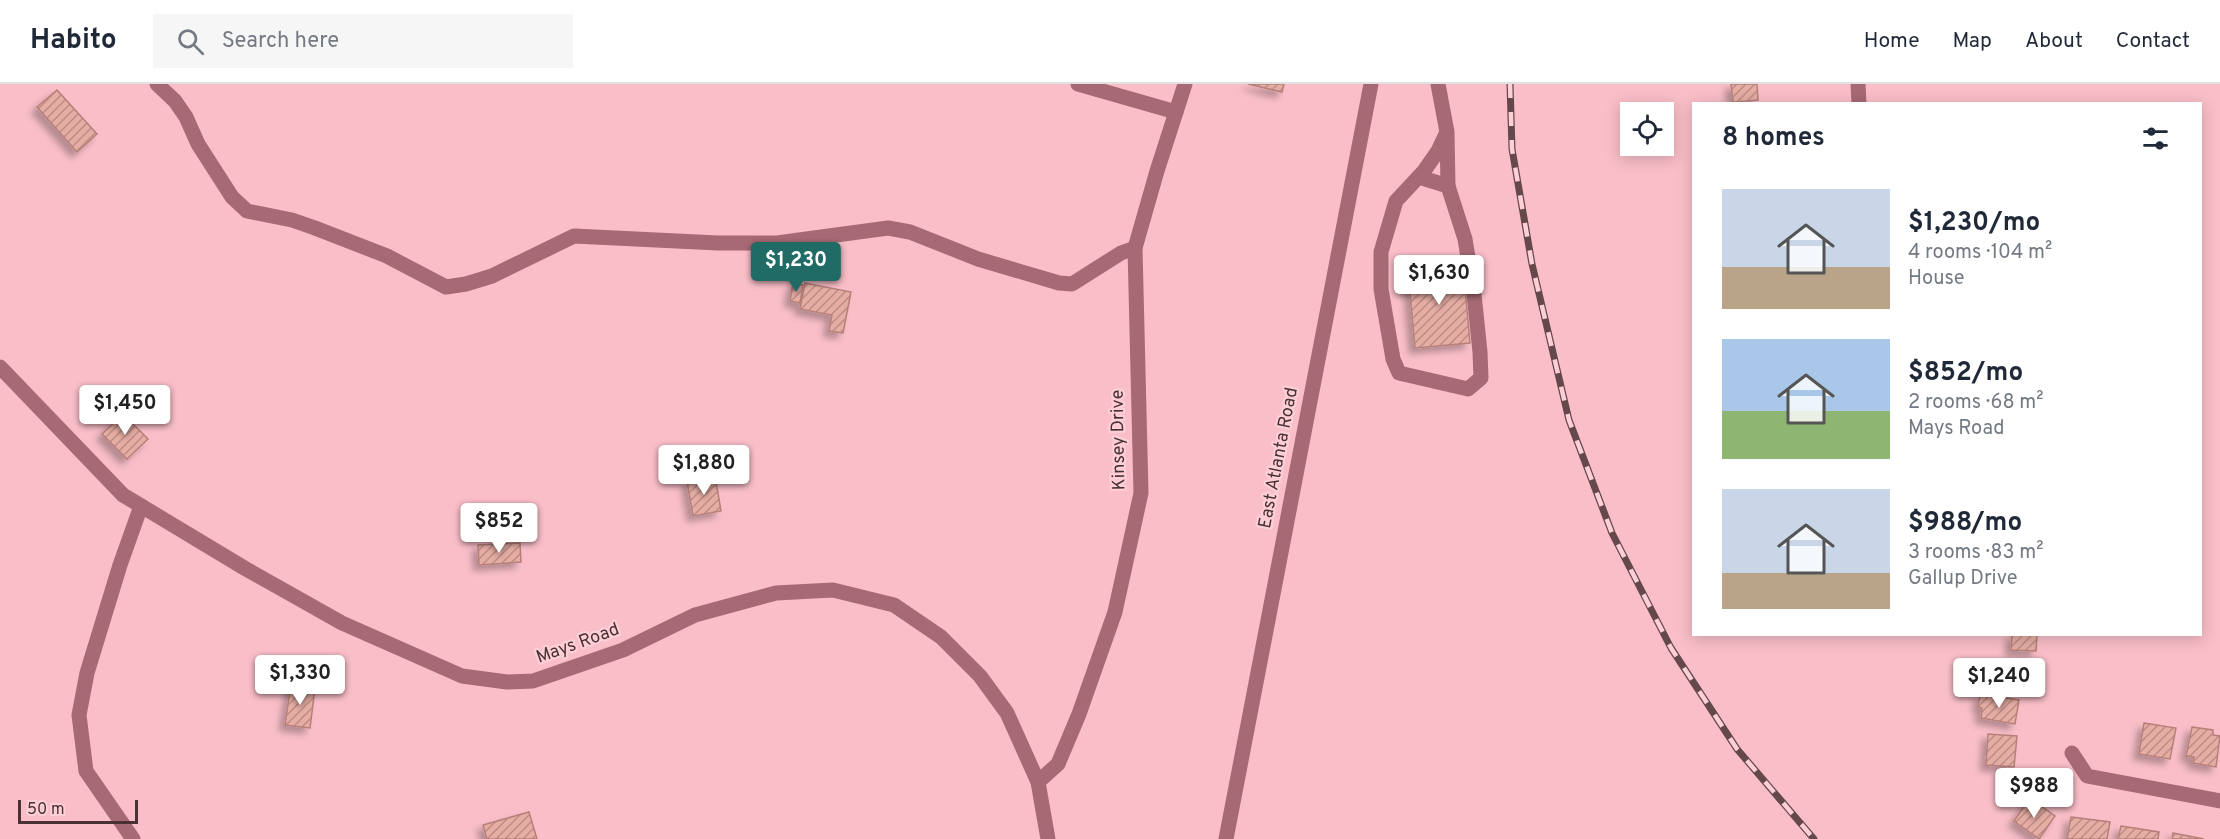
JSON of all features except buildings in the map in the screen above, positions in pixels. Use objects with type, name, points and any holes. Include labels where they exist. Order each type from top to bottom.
[{"type":"street","points":[[157,84],[175,101],[186,117],[198,144],[232,197],[247,211],[292,220],[315,228],[387,256],[446,287],[492,276],[574,236],[584,235],[636,240],[777,243],[888,228],[910,232],[978,259],[1059,283],[1072,284],[1121,253],[1135,248]]},
{"type":"street","points":[[1078,84],[1176,112]]},
{"type":"street","name":"Kinsey Drive","points":[[1038,782],[1058,764],[1079,714],[1115,612],[1141,493],[1135,248],[1185,84]]},
{"type":"street","name":"East Atlanta Road","points":[[1226,839],[1371,84]]},
{"type":"street","points":[[1437,84],[1447,132],[1448,186],[1465,239],[1480,352],[1481,378],[1468,389],[1399,373],[1393,359],[1381,289],[1381,252],[1396,201],[1419,177],[1438,151],[1447,132]]},
{"type":"street","points":[[1858,84],[1859,102]]},
{"type":"street","points":[[1419,177],[1448,186]]},
{"type":"street","name":"Mays Road","points":[[0,367],[123,495],[342,624],[462,676],[507,682],[533,681],[623,650],[695,615],[776,593],[833,590],[894,604],[941,637],[980,676],[1007,712],[1038,782],[1048,839]]},
{"type":"street","points":[[133,839],[86,771],[79,715],[87,673],[120,565],[141,506]]},
{"type":"street","points":[[2072,753],[2087,776],[2220,801]]},
{"type":"railway","points":[[1510,84],[1512,149],[1532,264],[1569,420],[1612,533],[1671,648],[1737,749],[1814,839]]}]
